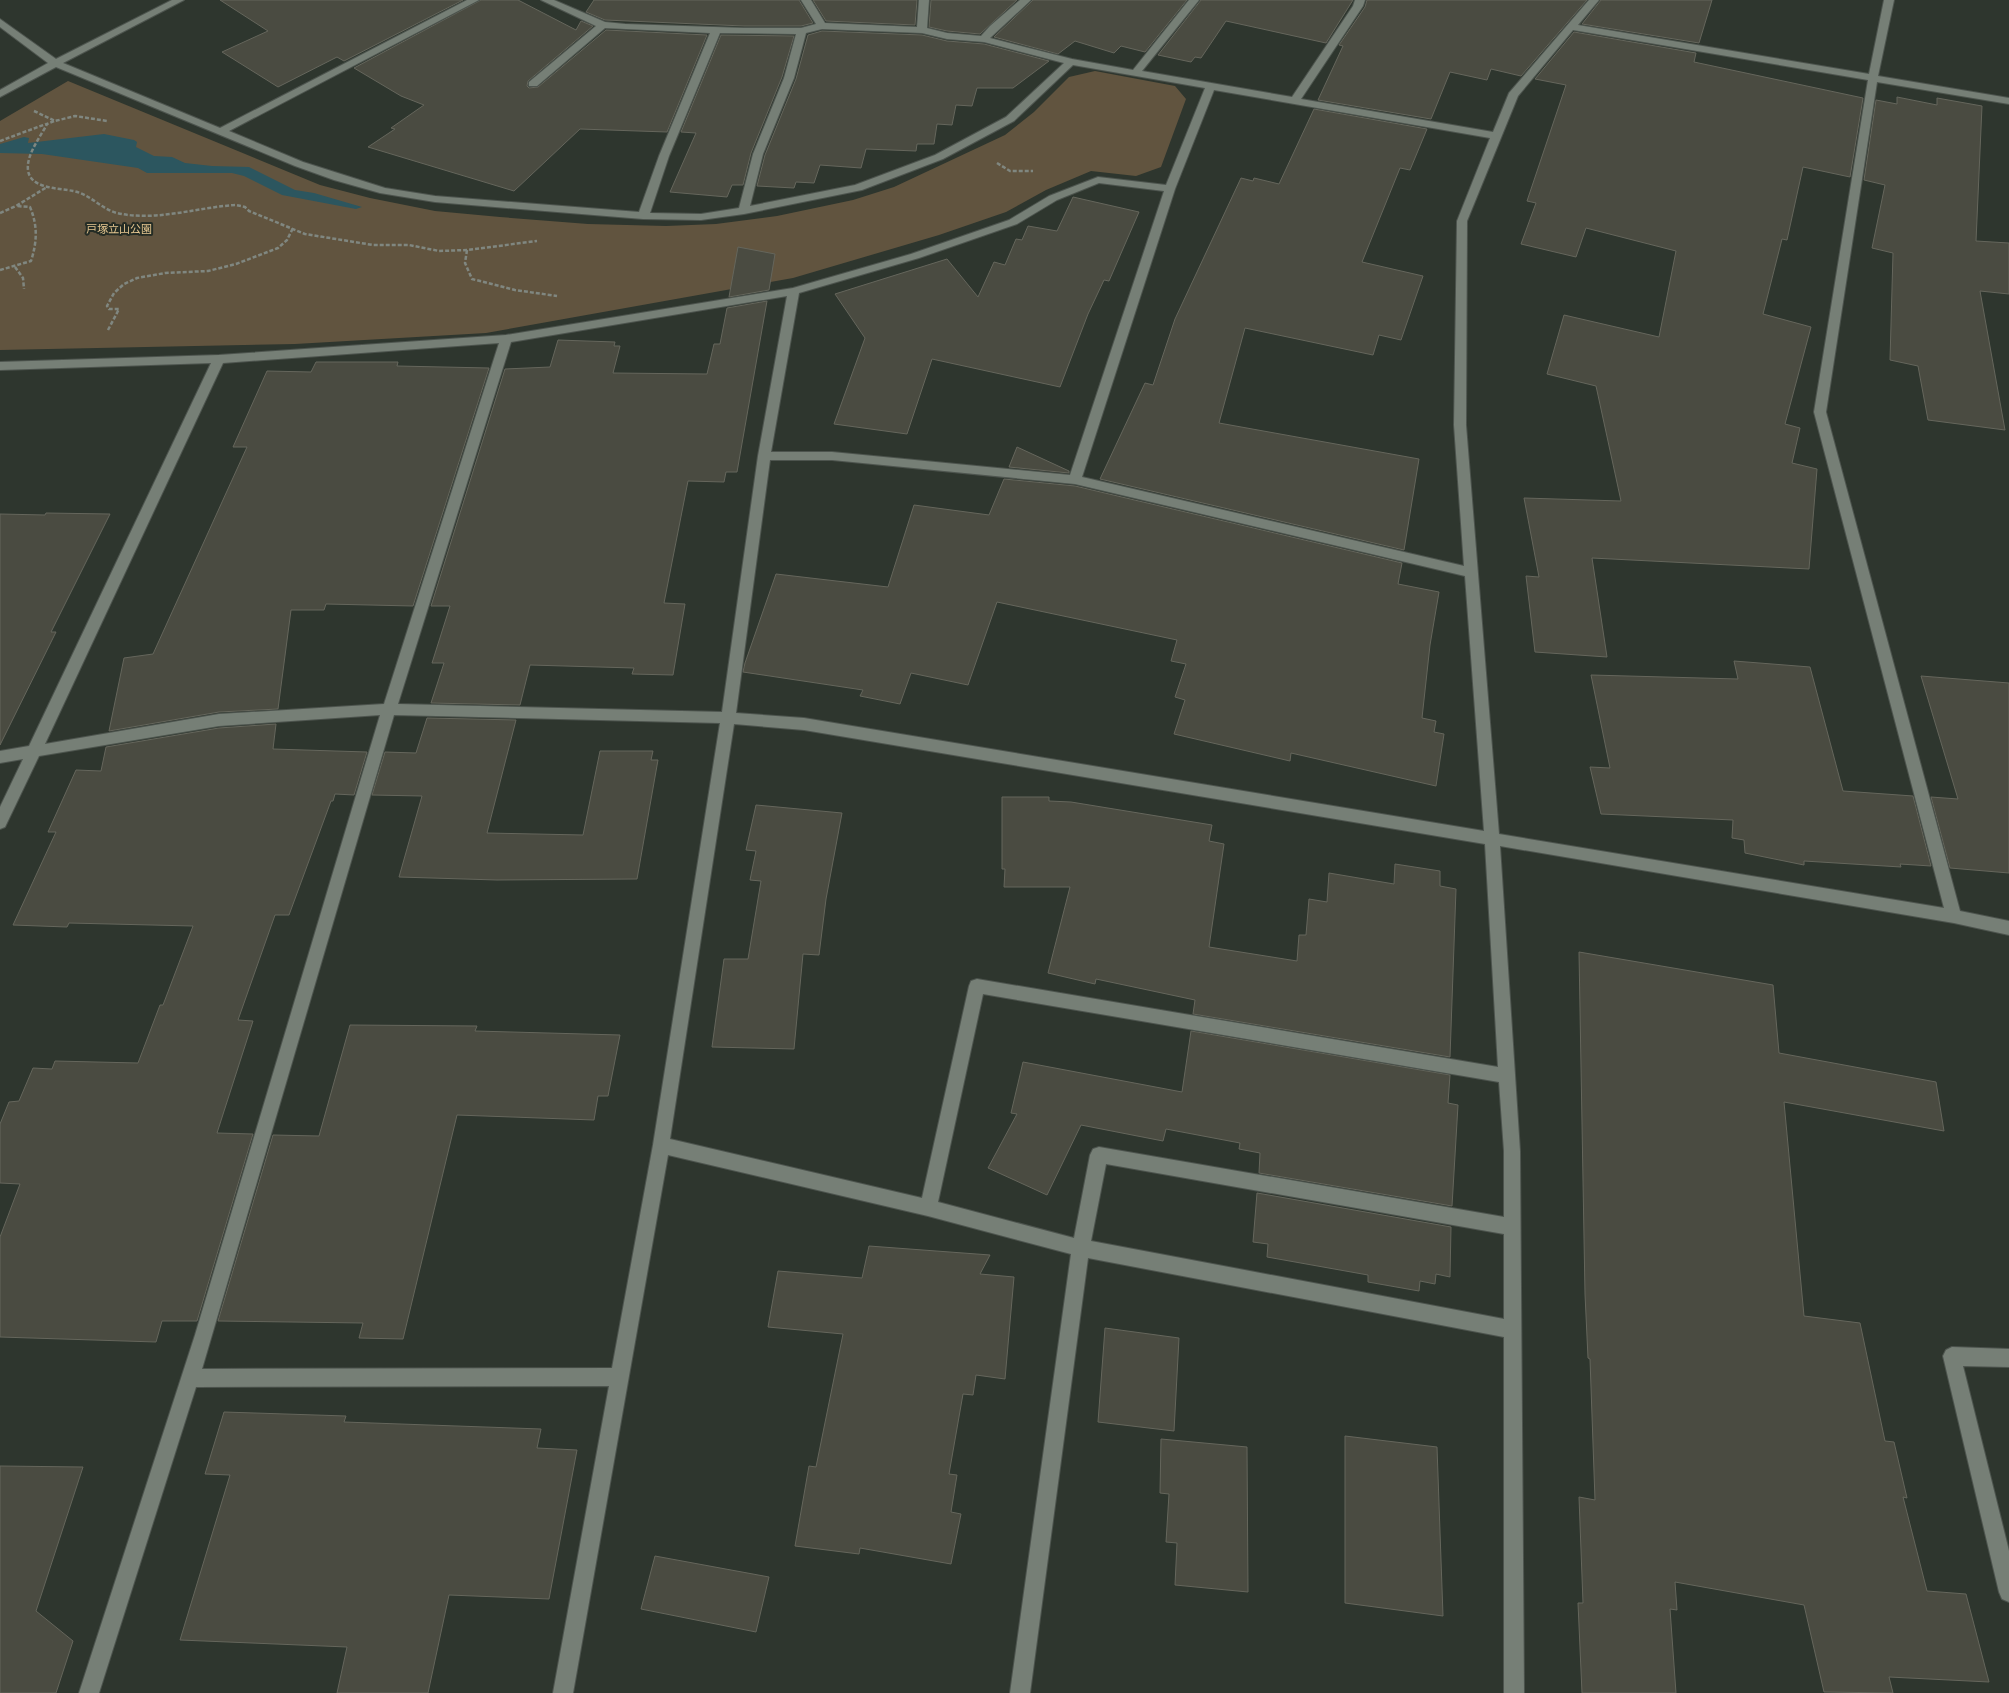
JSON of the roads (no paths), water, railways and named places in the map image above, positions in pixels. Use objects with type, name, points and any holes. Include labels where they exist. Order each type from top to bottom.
[{"type":"street","points":[[0,94],[54,63],[179,0]]},
{"type":"street","points":[[222,131],[474,0]]},
{"type":"street","points":[[546,0],[603,25],[716,30],[801,31],[822,26],[922,30],[948,36],[984,39],[1071,62],[1497,136]]},
{"type":"street","points":[[806,0],[822,26]]},
{"type":"street","points":[[922,30],[924,0]]},
{"type":"street","points":[[984,39],[993,28],[1026,0]]},
{"type":"street","points":[[1136,73],[1194,0]]},
{"type":"street","points":[[1295,100],[1358,6],[1360,0]]},
{"type":"street","points":[[1514,1693],[1512,1151],[1492,840],[1460,425],[1462,221],[1513,95],[1594,0]]},
{"type":"street","points":[[1889,0],[1873,77],[1820,412],[1954,916]]},
{"type":"street","points":[[0,22],[54,63],[299,164],[338,178],[384,191],[434,199],[643,216],[701,217],[744,211],[858,188],[939,157],[1010,119],[1071,62]]},
{"type":"street","points":[[534,84],[603,25]]},
{"type":"street","points":[[1571,27],[2009,101]]},
{"type":"street","points":[[643,216],[664,156],[716,30]]},
{"type":"street","points":[[744,211],[758,154],[782,97],[799,47],[801,31]]},
{"type":"street","points":[[1075,480],[1170,190],[1211,86]]},
{"type":"street","points":[[0,366],[220,359],[506,339],[794,291],[915,256],[1013,222],[1053,198],[1098,180],[1170,190]]},
{"type":"street","points":[[563,1693],[661,1145],[728,718],[764,456],[794,291]]},
{"type":"street","points":[[89,1693],[204,1335],[389,709],[506,339]]},
{"type":"street","points":[[0,823],[220,359]]},
{"type":"street","points":[[764,456],[832,456],[1075,480],[1470,572]]},
{"type":"street","points":[[0,757],[219,720],[389,709],[728,718],[804,724],[1954,916],[2009,928]]},
{"type":"street","points":[[928,1208],[977,986],[1507,1076]]},
{"type":"street","points":[[661,1145],[928,1208],[1081,1248],[1513,1330]]},
{"type":"street","points":[[1020,1693],[1081,1248],[1099,1155],[1512,1227]]},
{"type":"street","points":[[2009,1358],[1952,1356],[2009,1592]]},
{"type":"street","points":[[189,1378],[621,1377]]},
{"type":"water","points":[[104,134],[134,140],[137,142],[136,147],[154,156],[172,157],[185,163],[249,167],[295,190],[314,193],[362,207],[356,209],[282,195],[244,176],[232,173],[147,173],[138,168],[42,154],[0,153],[0,144],[24,137],[29,138],[28,143]]},
{"type":"park label","name":"戸塚立山公園","points":[[119,229]]}]
